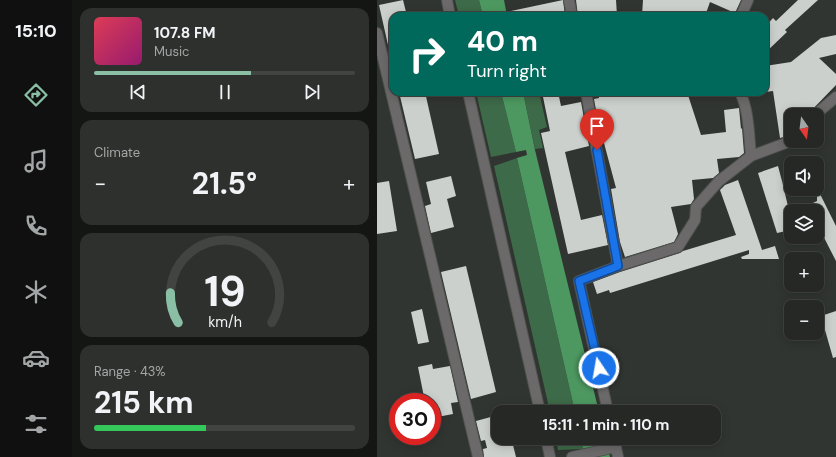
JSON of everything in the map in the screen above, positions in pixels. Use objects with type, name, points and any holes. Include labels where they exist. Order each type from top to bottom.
[{"type":"street","points":[[447,0],[449,12]]},
{"type":"street","points":[[569,0],[571,12]]},
{"type":"street","points":[[743,12],[748,0]]},
{"type":"street","points":[[377,32],[389,82]]},
{"type":"street","points":[[392,96],[478,457]]},
{"type":"street","points":[[469,96],[538,405]]},
{"type":"street","points":[[587,96],[618,266]]},
{"type":"street","points":[[742,96],[746,112],[751,156]]},
{"type":"street","points":[[823,108],[836,97]]},
{"type":"street","points":[[606,405],[579,281],[618,266],[677,247],[695,220],[696,207],[719,181],[751,156],[784,144]]},
{"type":"street","points":[[547,445],[550,457]]},
{"type":"street","points":[[577,456],[616,447]]},
{"type":"shaded area","points":[[455,0],[479,0],[482,12],[458,12]]},
{"type":"shaded area","points":[[479,0],[504,0],[506,12],[482,12]]},
{"type":"shaded area","points":[[477,96],[502,96],[516,152],[491,157]]},
{"type":"shaded area","points":[[502,96],[524,96],[535,150],[597,405],[573,405],[517,158],[527,155],[526,150],[516,152]]},
{"type":"shaded area","points":[[524,96],[540,96],[547,127],[539,130],[543,148],[535,149]]},
{"type":"shaded area","points":[[517,158],[573,405],[548,405],[494,166]]},
{"type":"shaded area","points":[[557,445],[582,445],[583,449],[558,450]]},
{"type":"shaded area","points":[[582,445],[607,445],[610,457],[586,457],[597,454],[593,447],[583,449]]},
{"type":"building","points":[[403,0],[406,12],[389,12],[389,45],[388,45],[379,5]]},
{"type":"building","points":[[563,0],[564,12],[511,12]]},
{"type":"building","points":[[576,0],[616,0],[617,12],[578,12]]},
{"type":"building","points":[[643,0],[741,0],[735,12],[710,2],[706,12],[642,12]]},
{"type":"building","points":[[798,0],[818,0],[785,30],[787,32],[769,49],[769,22],[773,18],[776,21]]},
{"type":"building","points":[[836,35],[836,54],[819,58],[836,74],[836,85],[814,108],[784,108],[784,137],[780,138],[773,91],[769,92],[769,65],[791,62],[821,38]]},
{"type":"building","points":[[400,96],[426,96],[439,154],[415,159]]},
{"type":"building","points":[[543,96],[559,96],[561,106],[581,102],[589,146],[565,152],[581,220],[602,215],[608,245],[568,254],[541,133],[550,131]]},
{"type":"building","points":[[599,96],[688,96],[701,135],[726,132],[724,110],[739,108],[744,153],[739,157],[717,159],[719,173],[713,178],[692,180],[694,199],[691,204],[671,207],[678,234],[674,242],[625,257],[620,242],[611,189],[616,188],[604,143],[602,143],[594,99],[599,98]]},
{"type":"building","points":[[778,166],[784,189],[784,196],[786,196],[787,204],[784,204],[784,232],[777,233],[758,173]]},
{"type":"building","points":[[451,176],[456,196],[447,199],[454,227],[431,233],[425,206],[431,204],[426,182]]},
{"type":"building","points":[[738,180],[762,250],[775,246],[779,259],[742,259],[741,257],[749,254],[749,250],[610,293],[609,290],[597,294],[593,282],[683,251],[736,235],[720,190],[725,185]]},
{"type":"building","points":[[389,181],[397,231],[377,234],[377,183]]},
{"type":"building","points":[[817,196],[821,196],[836,226],[836,261],[824,238],[824,204],[811,204],[817,201]]},
{"type":"building","points":[[466,266],[496,392],[471,399],[441,272]]},
{"type":"building","points":[[422,309],[429,342],[418,344],[411,312]]},
{"type":"building","points":[[836,311],[836,357],[833,358],[824,326],[824,315]]},
{"type":"building","points":[[432,364],[433,369],[450,366],[458,402],[451,403],[453,414],[441,416],[441,393],[423,393],[418,367]]},
{"type":"building","points":[[491,417],[491,445],[513,445],[516,457],[484,457],[483,449],[487,448],[485,440],[481,441],[476,421]]},
{"type":"route","points":[[597,150],[618,266],[579,281],[599,368]]}]
